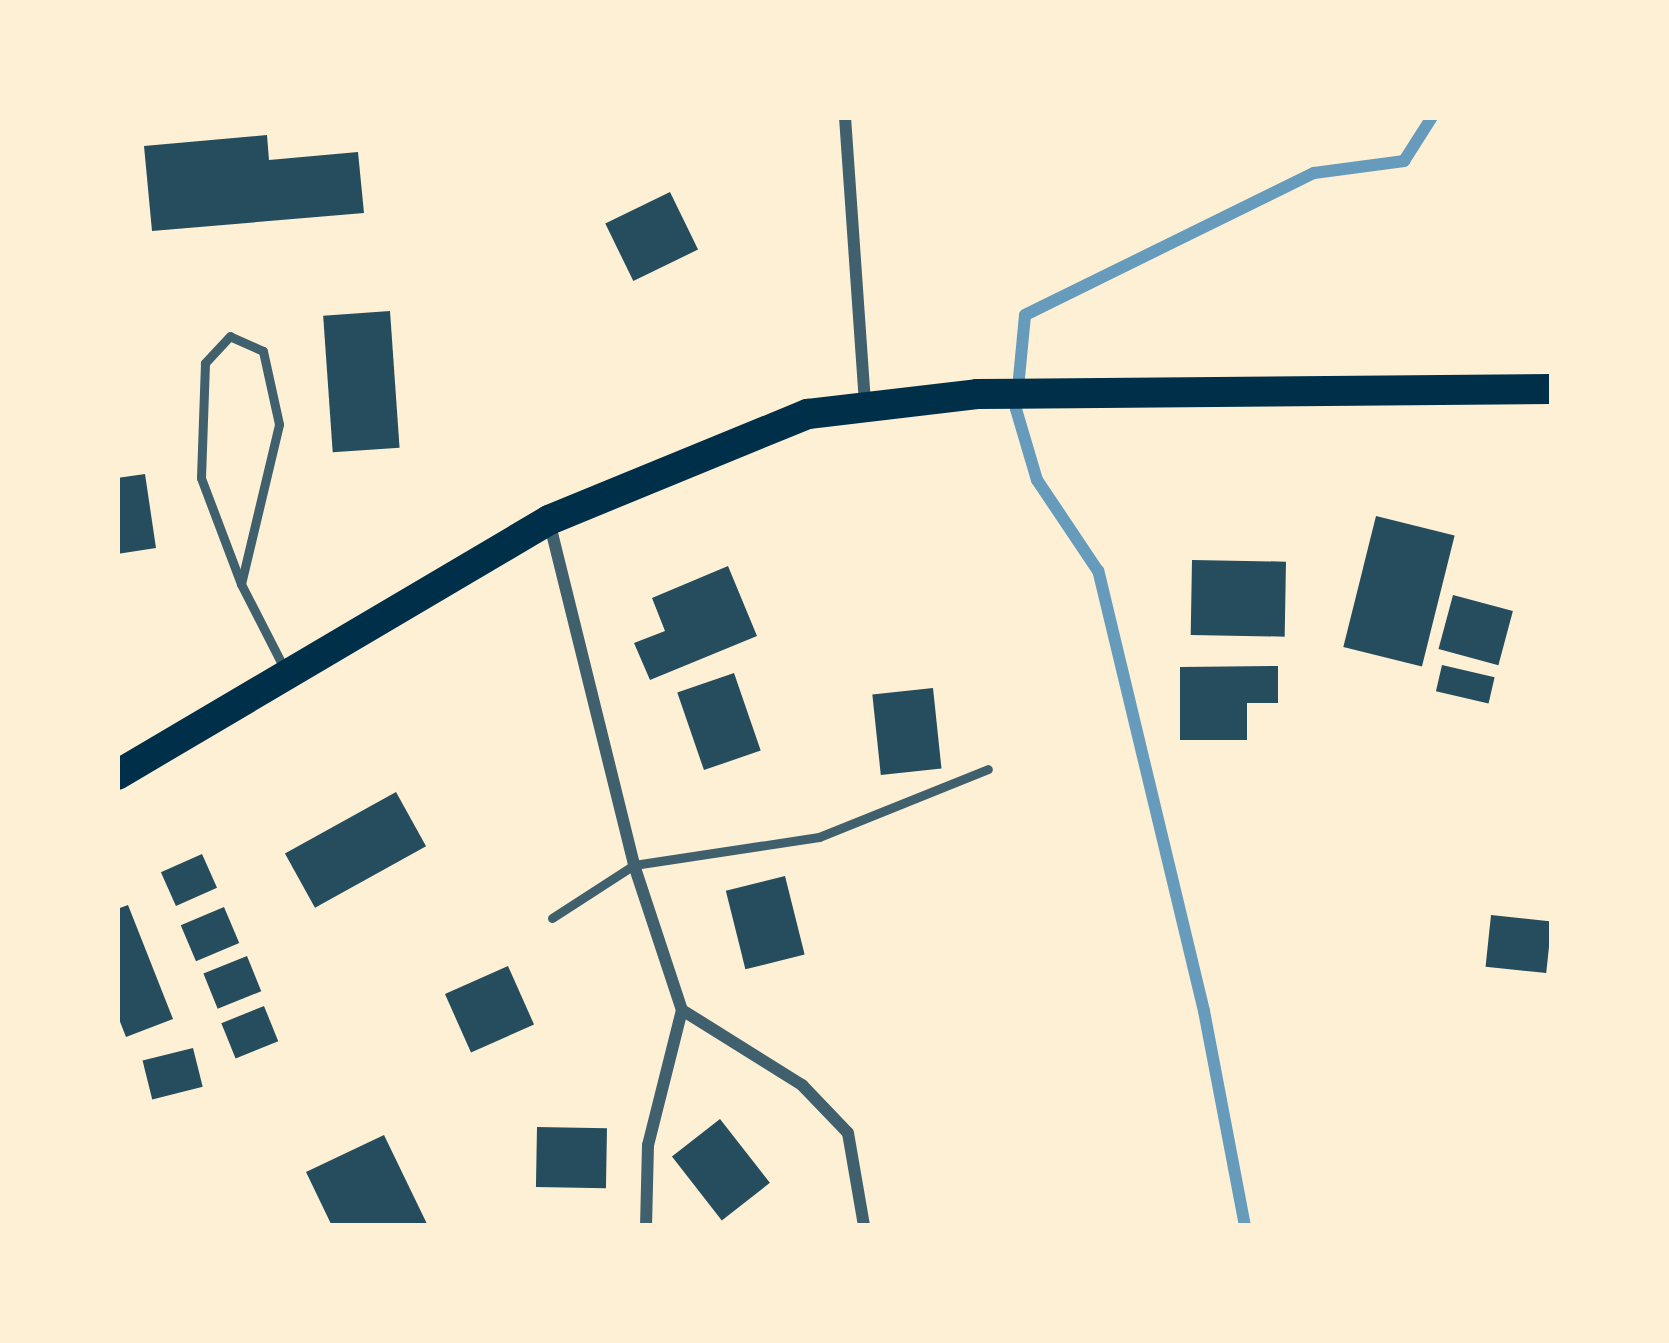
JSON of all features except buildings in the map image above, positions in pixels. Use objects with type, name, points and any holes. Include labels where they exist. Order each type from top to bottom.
[{"type":"main road","points":[[117,776],[549,520],[753,430],[866,402],[977,394],[1552,389]]},
{"type":"street","points":[[845,117],[866,402]]},
{"type":"street","points":[[549,520],[634,865],[682,1010],[648,1145],[646,1226]]},
{"type":"street","points":[[682,1010],[802,1085],[848,1133],[864,1226]]},
{"type":"lane","points":[[241,584],[279,424],[263,350],[230,336],[205,363],[201,478],[241,584],[288,675]]},
{"type":"lane","points":[[552,918],[634,865],[818,837],[988,769]]},
{"type":"waterway","points":[[1245,1226],[1204,1011],[1098,571],[1037,480],[1016,409],[1025,315],[1314,173],[1404,161],[1432,117]]}]
